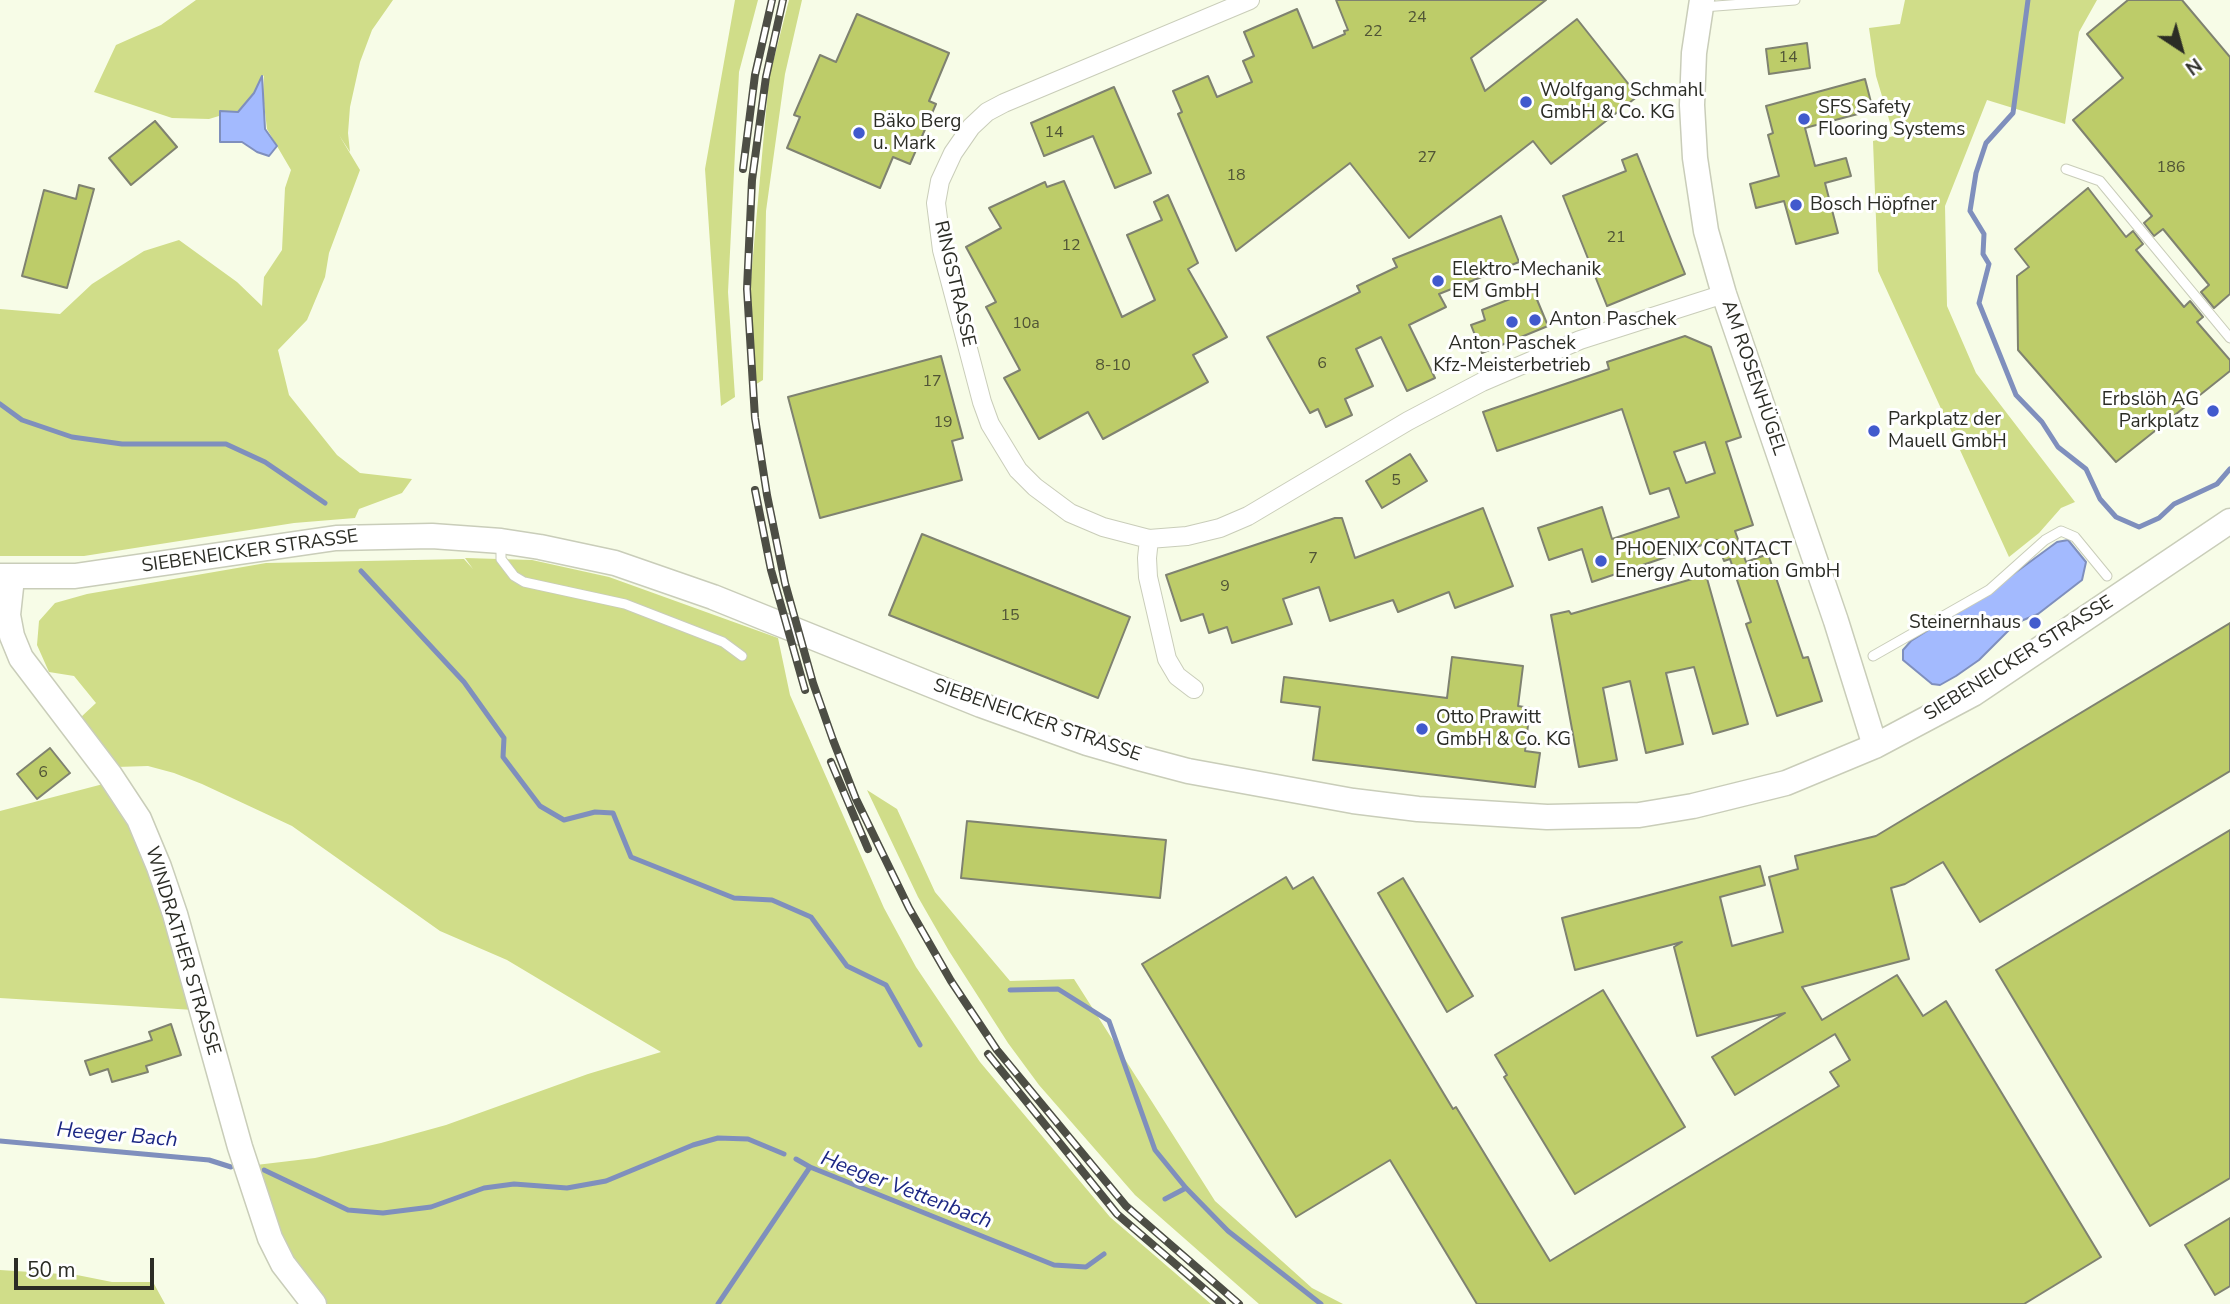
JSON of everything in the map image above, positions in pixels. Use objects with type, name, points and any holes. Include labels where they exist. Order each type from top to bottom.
[{"type":"main road","name":"AM ROSENHÜGEL","points":[[1702,4],[1694,53],[1692,105],[1695,158],[1706,231],[1724,294],[1836,621],[1875,746]]},
{"type":"main road","name":"SIEBENEICKER STRASSE","points":[[6,577],[75,576],[336,538],[399,535],[501,541],[579,555],[649,574],[981,705],[1087,743],[1188,771],[1353,801],[1418,809],[1547,817],[1639,815],[1693,806],[1786,783],[1875,746],[1973,694],[2230,521]]},
{"type":"main road","name":"WINDRATHER STRASSE","points":[[6,577],[8,615],[12,636],[21,658],[110,775],[139,819],[159,867],[240,1147],[270,1238],[283,1264],[314,1304]]},
{"type":"street","name":"RINGSTRASSE","points":[[1250,0],[986,112],[971,127],[953,153],[940,181],[936,203],[942,250],[982,402],[1000,444],[1018,470],[1035,487],[1070,513],[1103,527],[1149,539],[1187,536],[1229,524],[1248,516],[1408,421],[1482,382],[1580,340],[1724,294]]},
{"type":"street","points":[[1149,539],[1149,577],[1167,659],[1177,676],[1194,689]]},
{"type":"lane","points":[[1702,4],[1795,0]]},
{"type":"lane","points":[[2066,169],[2100,181],[2230,338]]},
{"type":"lane","points":[[1873,656],[1989,590],[2045,540],[2061,531],[2075,537],[2108,576]]},
{"type":"lane","points":[[501,541],[501,559],[514,576],[524,582],[625,604],[723,642],[742,656]]},
{"type":"green space","points":[[196,0],[393,0],[372,30],[360,62],[350,107],[350,152],[339,135],[360,170],[329,253],[325,277],[307,320],[278,350],[289,395],[337,455],[360,473],[412,479],[402,493],[359,509],[355,518],[294,523],[84,556],[0,556],[0,309],[60,314],[92,284],[144,251],[179,240],[237,282],[262,306],[264,277],[282,250],[285,188],[291,170],[267,129],[263,95],[264,75],[252,96],[238,112],[221,111],[219,116],[209,119],[172,118],[94,92],[116,45],[161,25]]},
{"type":"green space","points":[[735,0],[758,0],[739,72],[728,292],[735,397],[721,406],[705,169]]},
{"type":"green space","points":[[789,0],[802,0],[785,74],[766,211],[763,380],[753,386],[750,289],[769,78]]},
{"type":"green space","points":[[1905,0],[2097,0],[2079,32],[2065,124],[1987,100],[1945,206],[1947,306],[1976,373],[2075,502],[2061,508],[2039,533],[2009,557],[1878,271],[1873,141],[1894,136],[1876,76],[1869,28],[1900,24]]},
{"type":"green space","points":[[465,558],[532,560],[609,577],[778,638],[790,695],[884,908],[916,967],[980,1062],[1110,1217],[1211,1304],[327,1304],[291,1260],[256,1165],[315,1158],[446,1125],[588,1074],[661,1052],[507,960],[440,931],[292,826],[174,773],[148,766],[116,767],[80,718],[96,703],[74,676],[49,672],[37,645],[39,621],[55,603],[87,594],[266,563],[464,559],[473,569]]},
{"type":"green space","points":[[107,783],[147,857],[194,1010],[0,998],[0,811]]},
{"type":"green space","points":[[867,790],[897,809],[935,892],[1010,981],[1074,979],[1215,1201],[1312,1288],[1343,1304],[1259,1304],[1135,1195],[1039,1085],[1008,1043],[918,897]]},
{"type":"green space","points":[[0,1270],[77,1275],[112,1282],[153,1282],[165,1304],[0,1304]]},
{"type":"water","points":[[262,76],[265,129],[277,146],[269,156],[242,142],[220,142],[220,111],[238,112],[254,93]]},
{"type":"water","points":[[2068,540],[2086,562],[2082,580],[2038,614],[2016,623],[1979,660],[1940,685],[1932,684],[1903,660],[1903,650],[1911,641],[1993,589],[2057,542]]},
{"type":"building","points":[[1336,0],[1546,0],[1471,58],[1485,91],[1577,19],[1638,96],[1551,164],[1533,141],[1409,238],[1350,163],[1236,251],[1178,114],[1182,112],[1173,91],[1208,76],[1217,97],[1252,82],[1243,61],[1254,56],[1244,32],[1297,9],[1313,48],[1345,34],[1344,31],[1348,30]]},
{"type":"building","points":[[2128,0],[2182,0],[2230,57],[2230,294],[2214,308],[2201,292],[2209,285],[2163,229],[2154,236],[2144,223],[2152,216],[2073,120],[2123,78],[2087,34]]},
{"type":"building","name":"Bäko Berg u. Mark","points":[[857,14],[949,53],[929,101],[936,104],[910,164],[893,157],[880,188],[787,148],[800,117],[794,115],[820,55],[836,62]]},
{"type":"building","points":[[1807,43],[1810,68],[1769,74],[1766,49]]},
{"type":"building","points":[[1865,79],[1873,110],[1805,128],[1815,166],[1846,158],[1851,176],[1825,183],[1838,233],[1796,244],[1784,201],[1756,208],[1750,184],[1779,176],[1768,135],[1773,133],[1766,106]]},
{"type":"building","points":[[1114,87],[1151,173],[1115,188],[1093,136],[1044,156],[1031,123]]},
{"type":"building","points":[[155,121],[177,147],[131,185],[109,158]]},
{"type":"building","points":[[1637,154],[1685,274],[1607,306],[1563,196],[1626,171],[1622,160]]},
{"type":"building","points":[[1064,181],[1122,317],[1155,300],[1127,235],[1162,220],[1154,202],[1168,195],[1198,263],[1188,269],[1227,337],[1193,355],[1208,382],[1103,439],[1088,412],[1039,439],[1004,378],[1020,370],[986,307],[996,302],[966,247],[1001,228],[989,208],[1045,182],[1047,187]]},
{"type":"building","points":[[79,185],[94,189],[67,288],[22,276],[44,190],[76,199]]},
{"type":"building","points":[[2088,188],[2126,237],[2133,231],[2143,244],[2136,250],[2184,307],[2190,301],[2203,317],[2197,322],[2230,360],[2230,371],[2116,462],[2018,350],[2017,276],[2029,267],[2015,249]]},
{"type":"building","points":[[1501,216],[1519,262],[1439,294],[1446,307],[1409,325],[1435,378],[1407,391],[1381,337],[1356,349],[1373,386],[1345,399],[1352,415],[1326,427],[1318,409],[1310,413],[1267,337],[1360,292],[1357,286],[1397,267],[1393,259]]},
{"type":"building","name":"Anton Paschek Kfz-Meisterbetrieb","points":[[1533,290],[1548,326],[1482,353],[1471,325],[1485,320],[1482,310]]},
{"type":"building","points":[[1685,336],[1711,347],[1741,437],[1726,442],[1753,525],[1735,531],[1746,562],[1768,554],[1803,658],[1808,657],[1822,701],[1777,716],[1746,624],[1751,622],[1730,559],[1724,561],[1717,540],[1592,582],[1582,549],[1549,560],[1538,528],[1602,507],[1612,539],[1679,517],[1669,488],[1650,494],[1622,409],[1497,451],[1483,412],[1609,369],[1607,362]],"holes":[[[1705,442],[1715,473],[1686,483],[1674,452]]]},
{"type":"building","points":[[941,356],[963,438],[952,441],[962,480],[820,518],[788,397]]},
{"type":"building","points":[[1410,454],[1427,481],[1382,508],[1366,481]]},
{"type":"building","points":[[1483,508],[1513,586],[1455,608],[1449,592],[1398,612],[1393,600],[1330,621],[1319,587],[1283,599],[1292,624],[1232,643],[1227,627],[1209,633],[1203,614],[1181,621],[1166,575],[1335,518],[1342,518],[1355,558]]},
{"type":"building","points":[[922,534],[1130,617],[1098,698],[889,615]]},
{"type":"building","points":[[1706,575],[1748,724],[1713,734],[1694,667],[1666,673],[1683,744],[1646,753],[1630,681],[1603,688],[1617,760],[1579,767],[1551,615],[1569,611],[1571,614]]},
{"type":"building","points":[[2230,623],[2230,771],[1980,922],[1943,862],[1905,884],[1891,888],[1909,959],[1802,987],[1822,1020],[1897,975],[1923,1016],[1946,1001],[2101,1257],[2024,1304],[1477,1304],[1390,1160],[1296,1217],[1142,964],[1286,877],[1293,889],[1313,877],[1453,1109],[1456,1107],[1550,1261],[1839,1086],[1830,1072],[1850,1060],[1835,1034],[1735,1095],[1712,1057],[1785,1013],[1697,1036],[1674,947],[1682,942],[1575,970],[1562,918],[1760,866],[1765,885],[1720,897],[1732,946],[1783,932],[1769,877],[1798,869],[1795,856],[1876,836]]},
{"type":"building","name":"Otto Prawitt GmbH & Co. KG","points":[[1452,657],[1523,666],[1518,706],[1530,708],[1525,751],[1540,753],[1535,787],[1313,760],[1320,707],[1281,702],[1284,677],[1447,698]]},
{"type":"building","points":[[50,748],[70,773],[37,799],[17,774]]},
{"type":"building","points":[[967,821],[1166,840],[1160,898],[961,878]]},
{"type":"building","points":[[2230,830],[2230,1178],[2150,1226],[1996,970]]},
{"type":"building","points":[[1403,878],[1473,996],[1447,1012],[1378,893]]},
{"type":"building","points":[[1603,990],[1685,1127],[1575,1194],[1504,1077],[1507,1075],[1495,1055]]},
{"type":"building","points":[[171,1024],[181,1055],[146,1066],[148,1072],[112,1082],[108,1069],[90,1075],[85,1061],[152,1040],[149,1032]]},
{"type":"building","points":[[2230,1218],[2230,1286],[2215,1295],[2185,1245]]},
{"type":"waterway","points":[[2028,0],[2013,113],[1986,143],[1976,173],[1970,211],[1984,234],[1983,254],[1989,264],[1979,303],[2016,395],[2042,422],[2058,447],[2086,469],[2100,499],[2116,517],[2139,527],[2159,518],[2174,504],[2217,484],[2230,469]]},
{"type":"waterway","points":[[0,404],[22,420],[72,437],[122,444],[226,444],[265,462],[325,503]]},
{"type":"waterway","points":[[361,571],[464,682],[504,738],[503,757],[540,806],[564,820],[595,812],[613,813],[631,857],[734,898],[772,900],[811,917],[847,966],[886,985],[920,1045]]},
{"type":"waterway","points":[[1010,990],[1058,989],[1109,1021],[1155,1150],[1186,1188],[1228,1231],[1321,1304]]},
{"type":"waterway","name":"Heeger Bach","points":[[264,1170],[348,1210],[383,1213],[431,1207],[484,1188],[514,1184],[567,1188],[606,1181],[693,1145],[718,1138],[748,1139],[784,1154]]},
{"type":"waterway","name":"Heeger Bach","points":[[0,1141],[209,1160],[231,1167]]},
{"type":"waterway","points":[[796,1159],[810,1167]]},
{"type":"waterway","name":"Heeger Vettenbach","points":[[718,1304],[810,1167],[1054,1265],[1086,1267],[1104,1254]]},
{"type":"waterway","name":"Heeger Vettenbach","points":[[1165,1199],[1186,1188]]},
{"type":"railway","points":[[743,169],[755,75],[772,0]]},
{"type":"railway","points":[[783,0],[766,77],[752,180],[747,289],[755,418],[767,495],[785,583],[813,683],[856,799],[909,908],[951,981],[997,1050],[1126,1206],[1239,1304]]},
{"type":"railway","points":[[755,490],[771,570],[805,690]]},
{"type":"railway","points":[[831,762],[868,849]]},
{"type":"railway","points":[[988,1054],[1117,1214],[1222,1304]]},
{"type":"place","name":"Wolfgang Schmahl GmbH & Co. KG","points":[[1526,102]]},
{"type":"place","name":"SFS Safety Flooring Systems","points":[[1804,119]]},
{"type":"place","name":"Bäko Berg u. Mark","points":[[859,133]]},
{"type":"place","name":"Bosch Höpfner","points":[[1796,205]]},
{"type":"place","name":"Elektro-Mechanik EM GmbH","points":[[1438,281]]},
{"type":"place","name":"Anton Paschek","points":[[1535,320]]},
{"type":"place","name":"Anton Paschek Kfz-Meisterbetrieb","points":[[1512,322]]},
{"type":"place","name":"Erbslöh AG Parkplatz","points":[[2213,411]]},
{"type":"place","name":"Parkplatz der Mauell GmbH","points":[[1874,431]]},
{"type":"place","name":"PHOENIX CONTACT Energy Automation GmbH","points":[[1601,561]]},
{"type":"place","name":"Steinernhaus","points":[[2035,623]]},
{"type":"place","name":"Otto Prawitt GmbH & Co. KG","points":[[1422,729]]}]
